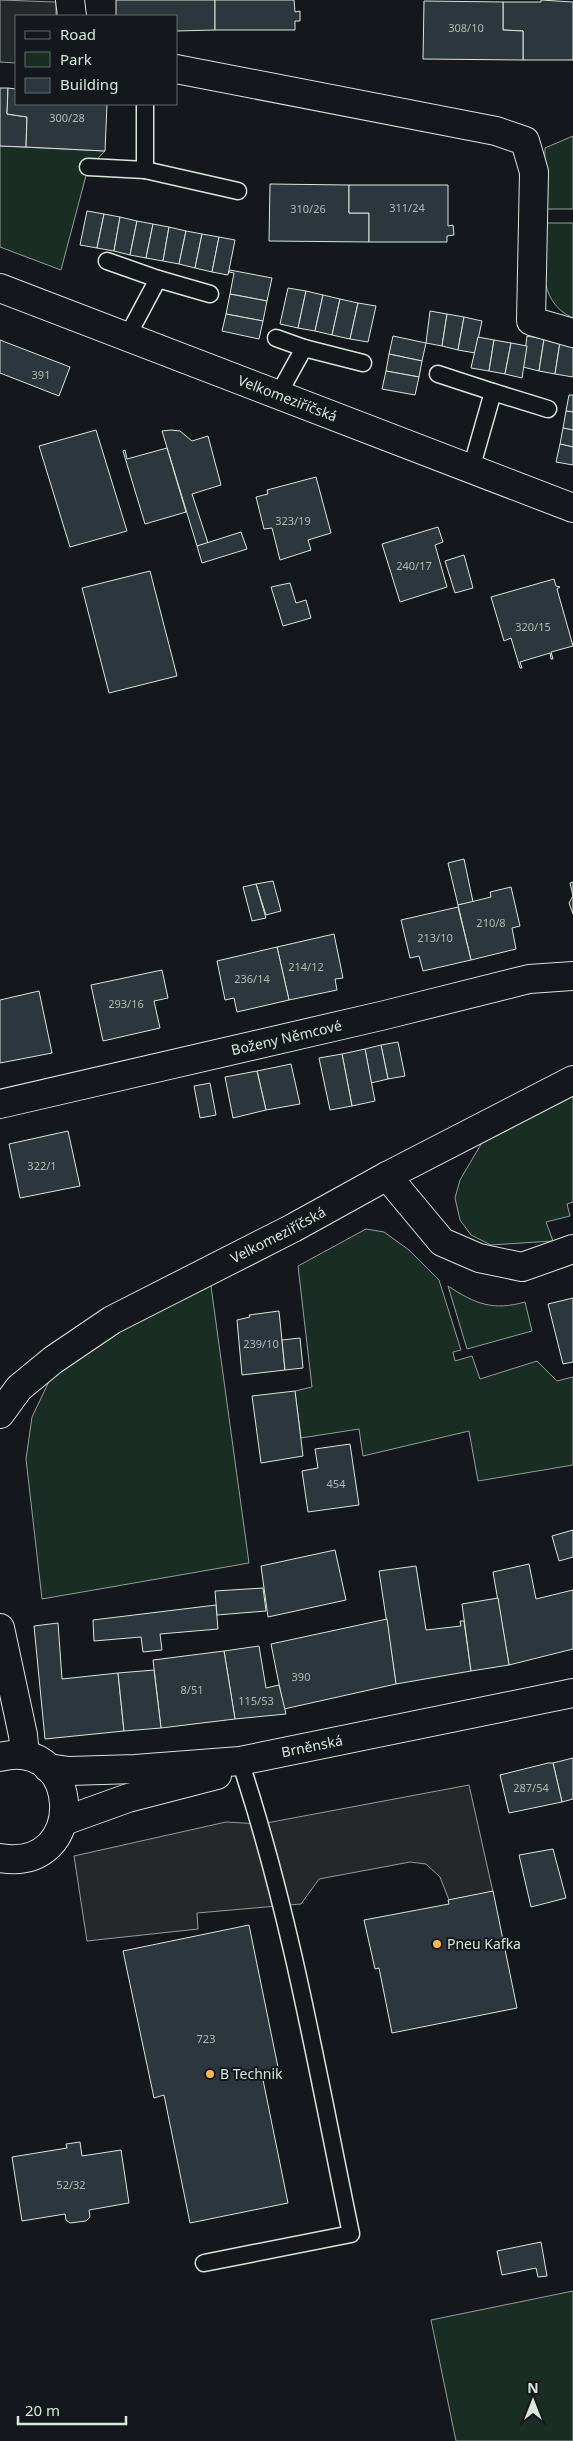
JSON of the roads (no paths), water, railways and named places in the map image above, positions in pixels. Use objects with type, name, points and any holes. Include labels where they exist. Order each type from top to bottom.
[{"type":"street","points":[[70,0],[72,15]]},
{"type":"street","points":[[178,69],[496,131],[525,141],[534,172],[531,321],[573,332]]},
{"type":"street","name":"Velkomeziříčská","points":[[0,288],[573,508]]},
{"type":"street","name":"Boženy Němcové","points":[[0,1104],[385,1015],[529,979],[573,976]]},
{"type":"street","name":"Velkomeziříčská","points":[[0,1414],[20,1388],[53,1360],[112,1320],[293,1228],[387,1176],[573,1080]]},
{"type":"street","points":[[387,1176],[442,1242],[479,1258],[522,1266],[573,1249]]},
{"type":"street","points":[[0,1628],[23,1735],[24,1760],[58,1778],[66,1804],[64,1821],[56,1837],[44,1850],[28,1858],[11,1860],[0,1858]]},
{"type":"street","name":"Brněnská","points":[[24,1760],[69,1771],[135,1769],[240,1761],[573,1692]]},
{"type":"street","points":[[64,1821],[89,1814],[128,1798],[219,1774],[240,1761]]},
{"type":"lane","points":[[145,105],[145,170]]},
{"type":"lane","points":[[88,168],[145,170],[238,191]]},
{"type":"lane","points":[[107,261],[158,279],[210,294]]},
{"type":"lane","points":[[127,337],[158,279]]},
{"type":"lane","points":[[276,338],[304,348],[363,362]]},
{"type":"lane","points":[[278,395],[304,348]]},
{"type":"lane","points":[[438,374],[548,409]]},
{"type":"lane","points":[[471,469],[493,392]]},
{"type":"lane","points":[[204,2263],[351,2234],[283,1905],[240,1761]]},
{"type":"place","name":"Pneu Kafka","points":[[437,1944]]},
{"type":"place","name":"B Technik","points":[[210,2074]]}]
